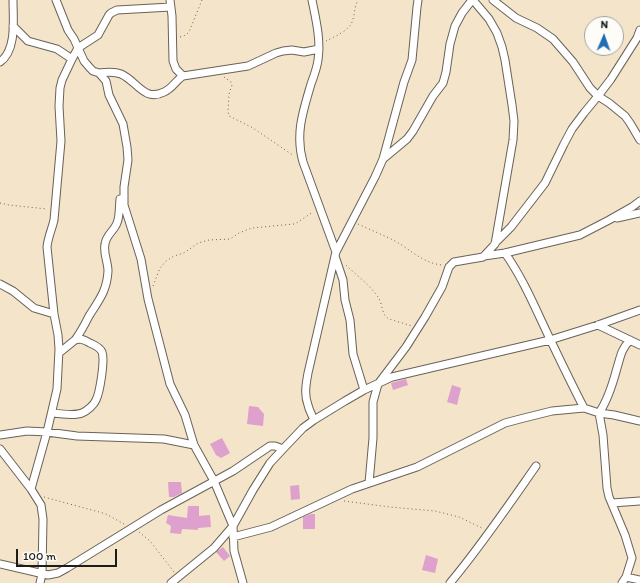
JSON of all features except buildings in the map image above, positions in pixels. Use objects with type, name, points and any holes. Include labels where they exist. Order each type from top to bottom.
[{"type":"street","points":[[1,60],[7,55],[12,37],[13,0]]},
{"type":"street","points":[[56,0],[68,30],[87,64],[93,71],[99,73],[112,72],[121,74],[131,80],[143,92],[153,95],[171,88],[178,79],[183,76],[248,66],[283,51],[292,50],[304,52],[319,47]]},
{"type":"street","points":[[312,0],[319,47],[318,62],[303,112],[299,140],[300,153],[336,254],[343,280],[345,300],[350,320],[353,354],[364,390]]},
{"type":"street","points":[[314,420],[308,405],[306,388],[308,373],[336,254],[383,159],[404,82],[412,60],[418,0]]},
{"type":"street","points":[[383,159],[407,139],[433,96],[443,83],[455,26],[462,13],[473,0],[489,19],[497,33],[502,47],[514,121],[513,140],[495,244]]},
{"type":"street","points":[[493,0],[516,18],[537,28],[553,39],[573,62],[587,85],[598,96],[625,116],[640,140]]},
{"type":"street","points":[[33,492],[58,389],[58,335],[54,314],[47,248],[48,238],[53,225],[61,141],[59,106],[62,80],[78,48],[98,35],[106,18],[111,13],[117,10],[170,4],[172,16],[174,65],[178,72],[183,76]]},
{"type":"street","points":[[13,26],[28,41],[57,50],[72,59]]},
{"type":"street","points":[[483,257],[511,227],[545,183],[572,129],[611,79],[638,38],[640,30]]},
{"type":"street","points":[[99,73],[106,82],[109,95],[123,124],[128,160],[124,194],[125,210],[141,259],[148,300],[170,384],[185,415],[194,445],[214,481],[232,526],[234,551],[243,583]]},
{"type":"street","points":[[59,353],[75,340],[105,288],[108,270],[105,242],[117,223],[120,199],[124,194]]},
{"type":"street","points":[[369,483],[373,438],[373,402],[378,384],[418,328],[439,292],[451,264],[458,261],[505,253],[576,236],[609,220],[640,201]]},
{"type":"street","points":[[609,220],[640,213]]},
{"type":"street","points":[[505,253],[513,264],[529,293],[550,340],[584,408]]},
{"type":"street","points":[[0,284],[13,291],[34,308],[54,314]]},
{"type":"street","points":[[171,583],[214,548],[232,526],[270,462],[303,428],[364,390],[392,377],[550,340],[640,310]]},
{"type":"street","points":[[598,325],[640,345]]},
{"type":"street","points":[[52,413],[81,414],[94,404],[100,387],[102,374],[101,350],[84,340],[75,340]]},
{"type":"street","points":[[630,340],[621,352],[618,367],[603,407],[599,413],[603,435],[607,488],[632,558],[624,580],[640,580]]},
{"type":"street","points":[[233,537],[271,527],[352,489],[417,467],[505,423],[520,418],[552,411],[584,408],[599,413],[640,421]]},
{"type":"street","points":[[0,435],[27,431],[47,432],[77,436],[164,439],[194,445]]},
{"type":"street","points":[[0,564],[48,575],[58,573],[167,507],[233,471],[270,446],[283,448]]},
{"type":"street","points":[[0,449],[33,492],[41,505],[43,519],[42,574],[40,583]]},
{"type":"street","points":[[450,583],[490,533],[536,466]]},
{"type":"street","points":[[612,503],[640,500]]},
{"type":"path","points":[[173,37],[187,35],[202,0]]},
{"type":"path","points":[[319,47],[350,26],[358,0]]},
{"type":"path","points":[[215,71],[231,82],[232,85],[228,97],[228,116],[253,128],[303,162]]},
{"type":"path","points":[[0,203],[54,210]]},
{"type":"path","points":[[153,285],[160,268],[166,261],[174,256],[184,253],[198,243],[209,240],[230,239],[239,233],[252,228],[294,224],[320,207]]},
{"type":"path","points":[[352,221],[396,242],[425,260],[436,264],[451,264]]},
{"type":"path","points":[[344,264],[375,293],[381,303],[386,318],[418,328]]},
{"type":"path","points":[[33,492],[99,512],[133,528],[150,541],[178,577]]},
{"type":"path","points":[[331,500],[435,511],[459,517],[490,533]]}]
